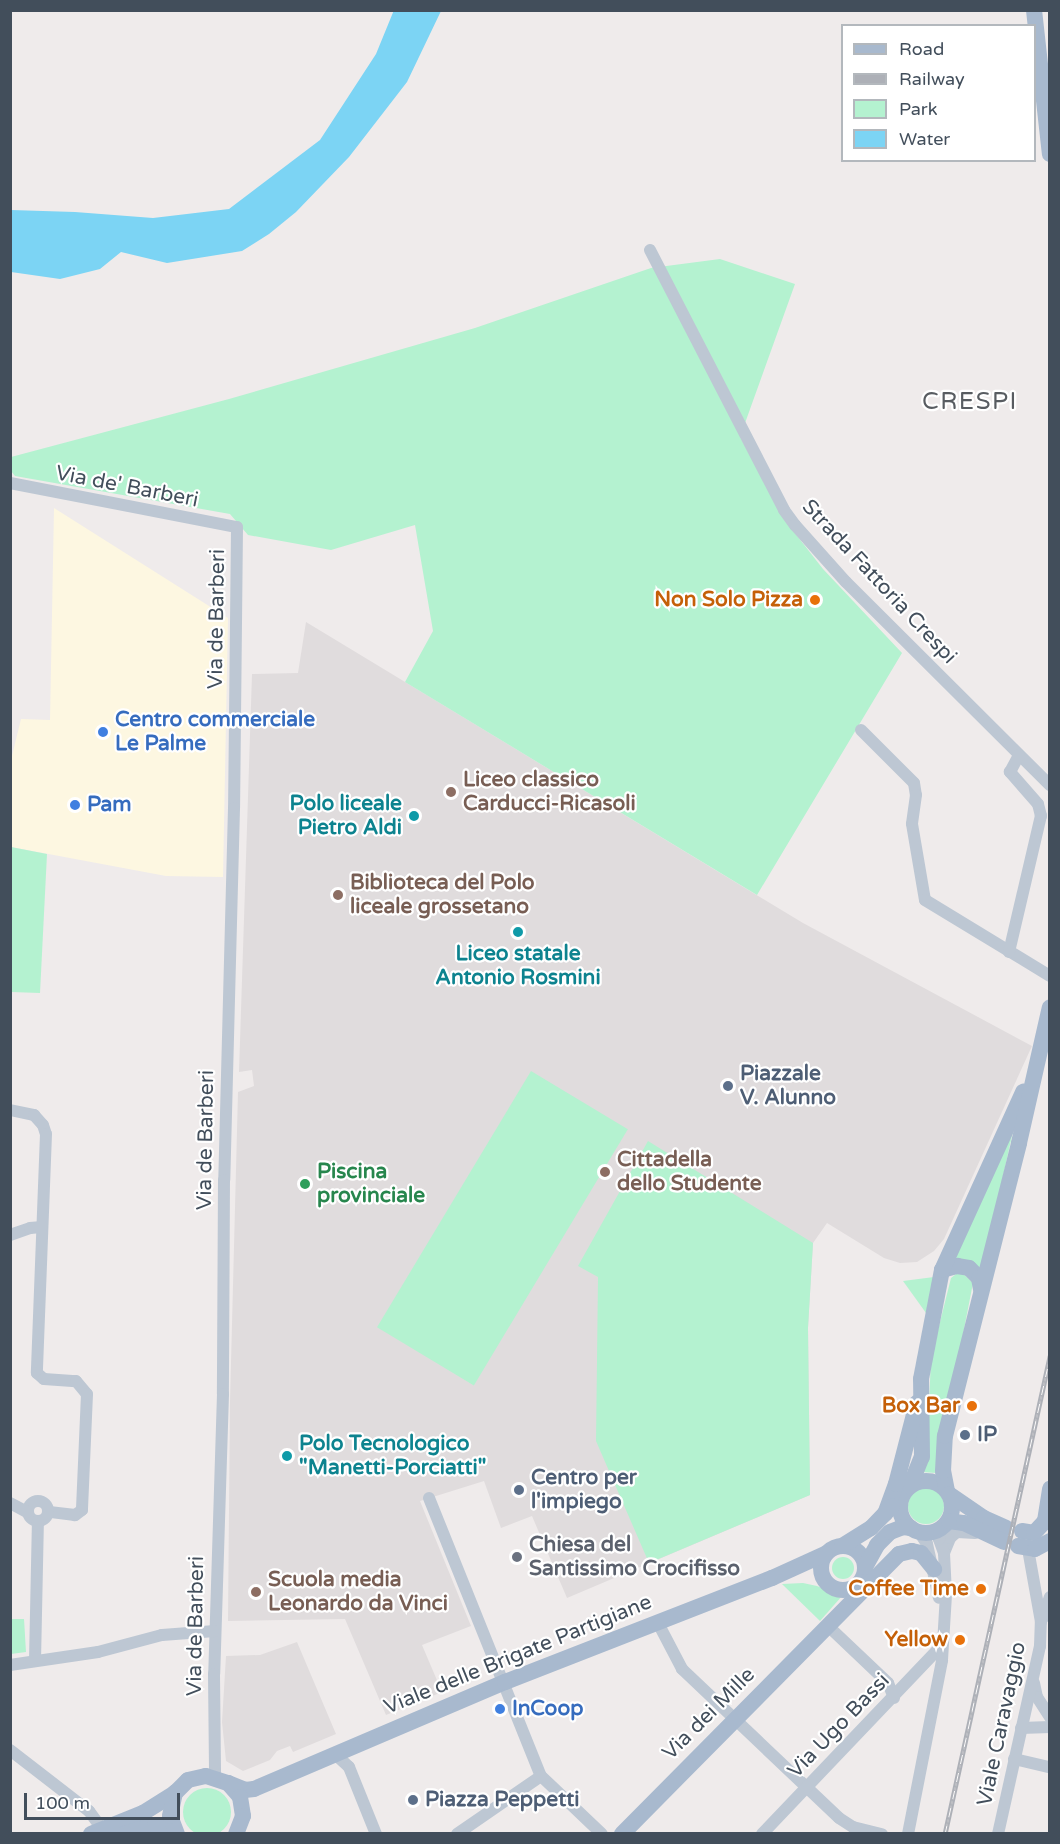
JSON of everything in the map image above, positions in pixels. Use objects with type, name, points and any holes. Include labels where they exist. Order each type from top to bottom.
[{"type":"main road","points":[[1036,28],[1050,154]]},
{"type":"main road","points":[[945,1525],[953,1510],[943,1471],[944,1443],[1050,1007]]},
{"type":"main road","points":[[915,1530],[901,1514],[906,1491],[919,1467],[923,1445],[921,1394],[927,1340],[942,1270],[1039,1052]]},
{"type":"main road","points":[[942,1270],[957,1266],[969,1268],[979,1278],[981,1289]]},
{"type":"main road","points":[[885,1514],[896,1484],[921,1394]]},
{"type":"main road","points":[[825,1582],[820,1568],[825,1554],[871,1528],[906,1491],[921,1481],[933,1481],[984,1518],[1026,1538]]},
{"type":"main road","points":[[1026,1538],[1047,1515],[1050,1488]]},
{"type":"main road","points":[[776,1577],[803,1576],[825,1582],[834,1589],[850,1590],[860,1583],[878,1545],[890,1532],[903,1527],[932,1532],[945,1525],[964,1523],[986,1534],[1026,1538]]},
{"type":"main road","points":[[842,1546],[849,1546],[860,1554],[866,1567]]},
{"type":"main road","points":[[829,1625],[899,1554],[912,1551],[921,1553],[934,1569]]},
{"type":"main road","name":"Viale delle Brigate Partigiane","points":[[97,1831],[144,1813],[175,1793],[188,1780],[197,1777],[221,1780],[245,1790],[254,1789],[505,1682],[776,1577],[825,1554]]},
{"type":"main road","name":"Via dei Mille","points":[[622,1833],[829,1625],[850,1590]]},
{"type":"main road","points":[[221,1780],[234,1789],[242,1807],[240,1826],[236,1833]]},
{"type":"main road","points":[[175,1793],[170,1808],[176,1833]]},
{"type":"main road","points":[[124,1833],[155,1825],[176,1833]]},
{"type":"street","name":"Strada Fattoria Crespi","points":[[650,250],[784,510],[795,525],[846,582],[1050,785]]},
{"type":"street","name":"Via de' Barberi","points":[[10,483],[237,527]]},
{"type":"street","name":"Via de Barberi","points":[[221,1780],[213,1754],[215,1631],[226,1394],[224,1180],[234,808],[237,527]]},
{"type":"street","points":[[861,730],[914,783],[916,795],[912,824],[925,900],[1050,976]]},
{"type":"street","points":[[1008,952],[1041,816],[1038,804],[1010,772],[1019,755]]},
{"type":"street","points":[[10,1110],[34,1115],[45,1130],[37,1373],[44,1379],[76,1381],[87,1394],[82,1510],[72,1515],[48,1512]]},
{"type":"street","points":[[10,1235],[30,1228],[42,1227]]},
{"type":"street","points":[[429,1498],[541,1776],[602,1833]]},
{"type":"street","points":[[10,1503],[27,1512],[32,1520],[38,1521],[46,1518],[48,1512],[45,1503],[38,1500],[32,1502],[27,1512]]},
{"type":"street","points":[[10,1511],[27,1512]]},
{"type":"street","points":[[34,1661],[38,1521]]},
{"type":"street","points":[[908,1833],[930,1728],[943,1644],[944,1552],[939,1539],[945,1525]]},
{"type":"street","points":[[915,1530],[927,1544],[944,1623]]},
{"type":"street","points":[[944,1552],[950,1538],[957,1532],[965,1530],[986,1534]]},
{"type":"street","name":"Viale Caravaggio","points":[[998,1833],[1040,1646],[1041,1622],[1026,1538]]},
{"type":"street","name":"Viale Caravaggio","points":[[1041,1622],[1050,1597]]},
{"type":"street","points":[[658,1623],[682,1669],[807,1788],[846,1823],[882,1833]]},
{"type":"street","points":[[829,1625],[888,1683],[894,1698]]},
{"type":"street","points":[[10,1665],[98,1652],[162,1635],[215,1631]]},
{"type":"street","name":"Via Ugo Bassi","points":[[762,1833],[894,1698],[943,1644]]},
{"type":"street","points":[[1033,1679],[1036,1696],[1050,1717]]},
{"type":"street","points":[[1021,1728],[1050,1727]]},
{"type":"street","points":[[10,1750],[89,1811],[97,1831]]},
{"type":"street","points":[[334,1754],[349,1767],[376,1833]]},
{"type":"street","points":[[1014,1759],[1050,1767]]},
{"type":"street","points":[[457,1833],[541,1776]]},
{"type":"shaded area","points":[[54,508],[228,618],[223,877],[166,876],[11,847],[11,760],[21,719],[50,720]]},
{"type":"shaded area","name":"Cittadella dello Studente","points":[[306,622],[803,923],[1032,1046],[944,1239],[934,1251],[917,1262],[900,1263],[884,1258],[827,1223],[813,1243],[808,1328],[810,1495],[567,1598],[532,1516],[501,1528],[484,1481],[420,1501],[471,1626],[422,1645],[442,1692],[386,1715],[345,1619],[228,1621],[230,1401],[238,1092],[254,1086],[252,1070],[239,1072],[252,674],[298,673]]},
{"type":"shaded area","points":[[297,1642],[336,1734],[293,1752],[290,1746],[277,1751],[270,1760],[243,1771],[226,1761],[222,1722],[226,1656],[260,1655]]},
{"type":"green space","points":[[720,259],[795,284],[740,437],[787,523],[823,569],[902,653],[757,895],[405,682],[433,631],[415,525],[331,550],[248,535],[230,514],[15,476],[11,471],[11,457],[229,399],[475,328],[651,268]]},
{"type":"green space","points":[[11,847],[47,854],[40,993],[11,992]]},
{"type":"green space","points":[[531,1071],[628,1129],[474,1385],[377,1327]]},
{"type":"green space","points":[[1016,1118],[982,1270],[969,1260],[951,1261]]},
{"type":"green space","points":[[648,1141],[813,1243],[808,1328],[810,1495],[649,1563],[596,1441],[598,1277],[578,1266]]},
{"type":"green space","points":[[960,1271],[973,1283],[936,1473],[922,1472],[927,1451],[931,1358],[951,1278]]},
{"type":"green space","points":[[934,1277],[926,1313],[903,1281]]},
{"type":"green space","points":[[926,1488],[939,1493],[944,1506],[939,1519],[926,1524],[913,1519],[908,1506],[913,1493]]},
{"type":"green space","points":[[839,1557],[847,1557],[854,1564],[854,1572],[847,1579],[839,1579],[832,1572],[832,1564]]},
{"type":"green space","points":[[803,1583],[842,1596],[820,1621],[782,1584]]},
{"type":"green space","points":[[11,1619],[24,1619],[26,1652],[11,1654]]},
{"type":"green space","points":[[202,1788],[212,1788],[224,1795],[231,1807],[231,1817],[224,1829],[212,1836],[202,1836],[187,1825],[183,1817],[183,1807],[194,1792]]},
{"type":"water","points":[[394,10],[441,11],[407,82],[349,157],[296,212],[269,234],[242,251],[167,263],[121,252],[100,269],[60,279],[11,272],[11,210],[153,218],[229,209],[320,140],[376,54]]},
{"type":"railway","points":[[945,1834],[1050,1355]]},
{"type":"place","name":"Non Solo Pizza","points":[[815,600]]},
{"type":"place","name":"Centro commerciale Le Palme","points":[[103,732]]},
{"type":"place","name":"Liceo classico Carducci-Ricasoli","points":[[451,792]]},
{"type":"place","name":"Pam","points":[[75,805]]},
{"type":"place","name":"Polo liceale Pietro Aldi","points":[[414,816]]},
{"type":"place","name":"Biblioteca del Polo liceale grossetano","points":[[338,895]]},
{"type":"place","name":"Liceo statale Antonio Rosmini","points":[[518,932]]},
{"type":"place","name":"Piazzale V. Alunno","points":[[728,1086]]},
{"type":"place","name":"Cittadella dello Studente","points":[[605,1172]]},
{"type":"place","name":"Piscina provinciale","points":[[305,1184]]},
{"type":"place","name":"Box Bar","points":[[972,1406]]},
{"type":"place","name":"IP","points":[[965,1435]]},
{"type":"place","name":"Polo Tecnologico \"Manetti-Porciatti\"","points":[[287,1456]]},
{"type":"place","name":"Centro per l'impiego","points":[[519,1490]]},
{"type":"place","name":"Chiesa del Santissimo Crocifisso","points":[[517,1557]]},
{"type":"place","name":"Coffee Time","points":[[981,1589]]},
{"type":"place","name":"Scuola media Leonardo da Vinci","points":[[256,1592]]},
{"type":"place","name":"Yellow","points":[[960,1640]]},
{"type":"place","name":"InCoop","points":[[500,1709]]},
{"type":"place","name":"Piazza Peppetti","points":[[413,1800]]},
{"type":"district","name":"CRESPI","points":[[970,402]]}]
